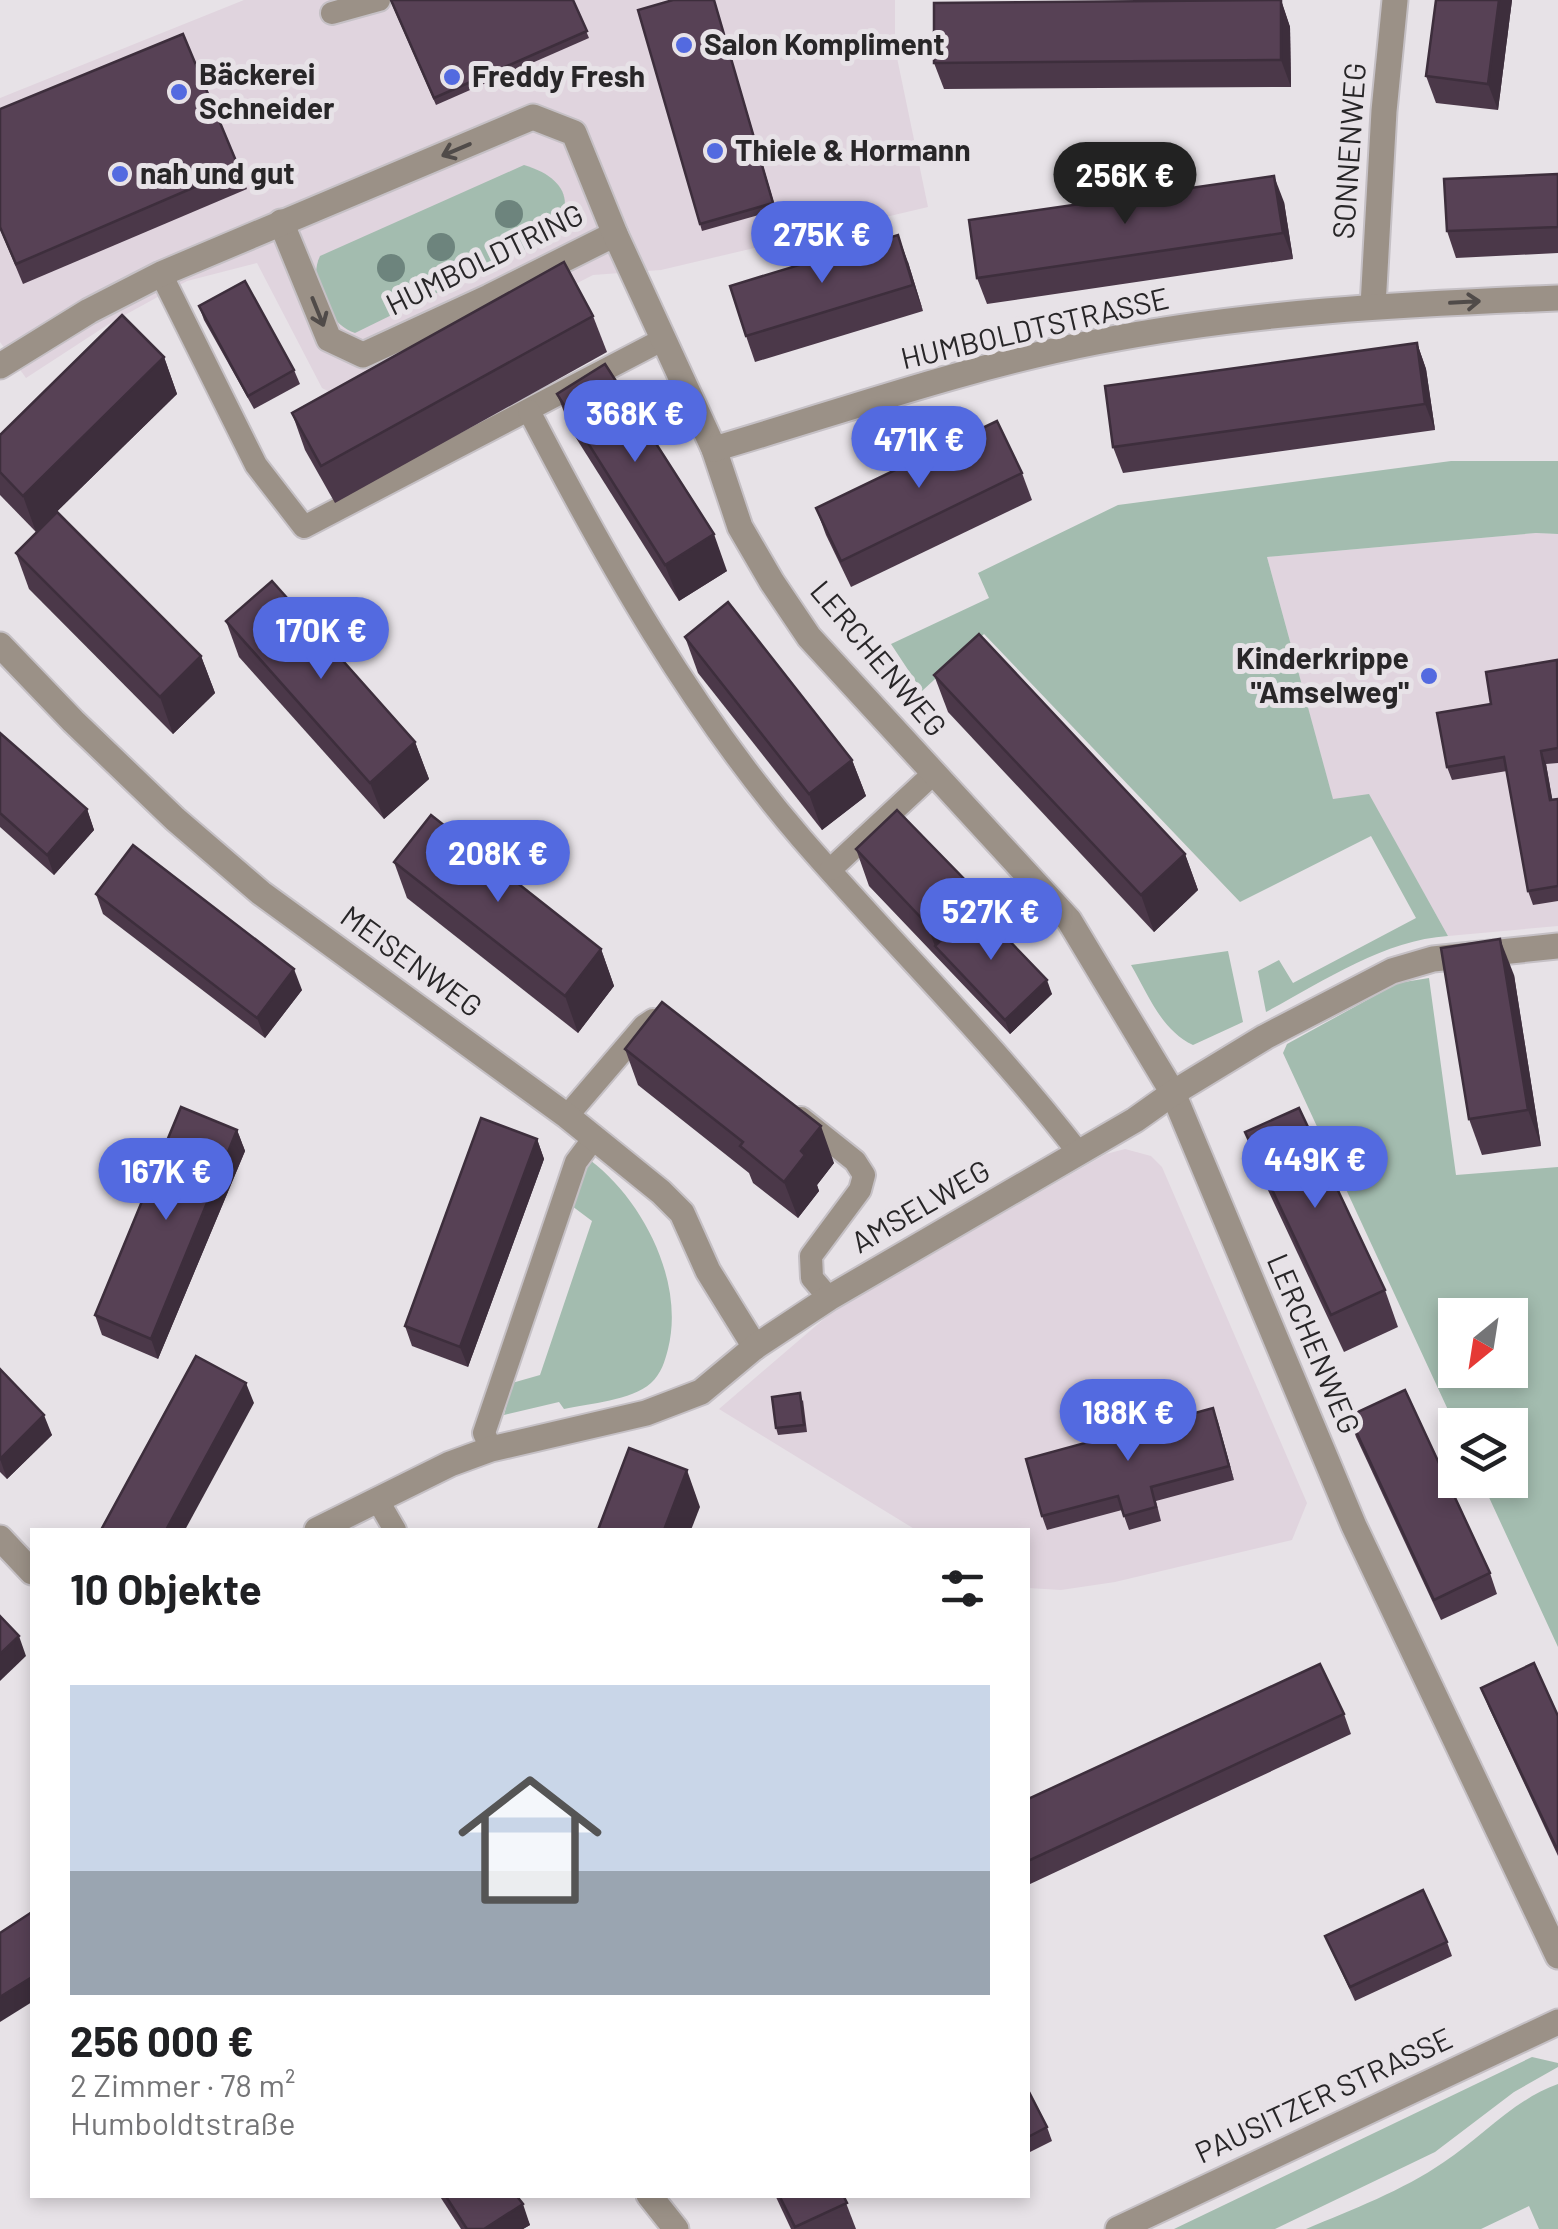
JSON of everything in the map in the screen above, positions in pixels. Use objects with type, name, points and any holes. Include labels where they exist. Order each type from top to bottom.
[{"type":"street","name":"SONNENWEG","points":[[1373,306],[1384,110],[1395,0]]},
{"type":"street","name":"HUMBOLDTRING","points":[[533,117],[574,134],[614,234],[363,355],[329,339],[280,222],[533,117]]},
{"type":"street","points":[[0,366],[89,311],[160,274],[280,222]]},
{"type":"street","name":"LERCHENWEG","points":[[614,234],[714,448],[740,527],[800,623],[932,774],[1069,920],[1172,1093],[1354,1526],[1558,1956]]},
{"type":"street","name":"HUMBOLDTSTRASSE","points":[[714,448],[1091,342],[1184,326],[1373,306],[1558,298]]},
{"type":"street","name":"MEISENWEG","points":[[0,645],[175,819],[261,892],[567,1116],[661,1192],[682,1213],[708,1272],[755,1347]]},
{"type":"street","name":"AMSELWEG","points":[[321,1528],[491,1449],[675,1404],[701,1392],[755,1347],[830,1298],[1135,1120],[1265,1036],[1392,970],[1433,959],[1558,946]]},
{"type":"street","points":[[0,1538],[30,1570]]},
{"type":"street","name":"PAUSITZER STRASSE","points":[[1118,2229],[1558,2022]]},
{"type":"street","points":[[651,2198],[676,2229]]},
{"type":"lane","points":[[332,12],[379,0]]},
{"type":"lane","points":[[160,274],[256,465],[304,527],[662,340]]},
{"type":"lane","points":[[528,411],[598,543],[702,708],[801,838],[1034,1095],[1078,1152]]},
{"type":"lane","points":[[830,869],[932,774]]},
{"type":"lane","points":[[567,1116],[644,1026],[656,1018],[672,1020]]},
{"type":"lane","points":[[779,1100],[855,1161],[864,1175],[860,1190],[811,1256],[812,1278],[830,1298]]},
{"type":"lane","points":[[491,1449],[484,1433],[576,1162],[594,1138]]},
{"type":"lane","points":[[377,1499],[395,1528]]},
{"type":"shaded area","points":[[244,0],[895,0],[895,48],[928,207],[661,270],[593,275],[347,401],[322,388],[257,263],[187,281],[112,322],[26,378],[0,342],[0,98]]},
{"type":"shaded area","name":"Kinderkrippe \"Amselweg\"","points":[[1558,534],[1558,926],[1448,936],[1369,795],[1333,800],[1267,557]]},
{"type":"shaded area","points":[[1125,1149],[1151,1156],[1162,1167],[1307,1503],[1292,1540],[1115,1582],[1061,1590],[1030,1588],[1030,1528],[913,1528],[719,1409],[832,1312],[1106,1154]]},
{"type":"green space","points":[[524,165],[549,176],[563,192],[564,213],[551,237],[355,333],[336,321],[318,289],[320,256]]},
{"type":"green space","points":[[1451,461],[1558,461],[1558,534],[1267,557],[1333,799],[1369,794],[1448,936],[1400,945],[1377,954],[1266,1012],[1258,971],[1279,960],[1293,983],[1416,918],[1371,836],[1240,902],[984,634],[922,691],[891,644],[989,598],[978,573],[1118,505]]},
{"type":"green space","points":[[1228,951],[1243,1022],[1193,1045],[1164,1021],[1131,965]]},
{"type":"green space","points":[[1429,978],[1456,1175],[1558,1167],[1558,1647],[1489,1498],[1528,1498],[1528,1408],[1447,1408],[1283,1053],[1287,1044],[1398,983]]},
{"type":"green space","points":[[590,1160],[627,1197],[655,1244],[665,1270],[672,1323],[665,1358],[654,1379],[633,1394],[564,1409],[559,1402],[504,1415],[512,1383],[540,1375],[592,1221],[572,1206]]},
{"type":"green space","points":[[1532,2057],[1558,2063],[1558,2067],[1514,2092],[1435,2152],[1275,2229],[1174,2229]]},
{"type":"green space","points":[[1558,2084],[1558,2229],[1539,2229],[1529,2206],[1481,2229],[1306,2229],[1411,2182],[1513,2109]]},
{"type":"building","points":[[391,0],[573,0],[587,31],[434,98]]},
{"type":"building","points":[[673,0],[714,0],[773,203],[700,224],[638,10]]},
{"type":"building","points":[[1281,0],[1281,60],[934,63],[934,3]]},
{"type":"building","points":[[1436,0],[1499,0],[1488,84],[1426,76]]},
{"type":"building","name":"nah und gut","points":[[183,34],[239,168],[16,264],[0,227],[0,109]]},
{"type":"building","points":[[1558,174],[1558,227],[1447,231],[1444,179]]},
{"type":"building","points":[[1274,176],[1283,233],[977,278],[969,220]]},
{"type":"building","points":[[898,235],[913,285],[746,336],[730,286]]},
{"type":"building","points":[[564,262],[593,316],[321,466],[292,413]]},
{"type":"building","points":[[245,281],[294,370],[248,396],[199,306]]},
{"type":"building","points":[[122,315],[164,357],[23,496],[0,472],[0,435]]},
{"type":"building","points":[[1417,343],[1425,404],[1113,447],[1105,386]]},
{"type":"building","points":[[605,364],[714,534],[665,565],[557,394]]},
{"type":"building","points":[[997,421],[1022,473],[841,561],[816,508]]},
{"type":"building","points":[[57,512],[201,656],[160,697],[16,553]]},
{"type":"building","points":[[272,581],[415,742],[370,783],[226,621]]},
{"type":"building","points":[[728,602],[852,760],[809,794],[685,637]]},
{"type":"building","points":[[979,634],[1185,854],[1141,895],[934,675]]},
{"type":"building","points":[[1557,660],[1558,748],[1541,751],[1550,800],[1558,799],[1558,886],[1528,891],[1504,757],[1447,767],[1437,713],[1491,704],[1486,672]]},
{"type":"building","points":[[0,733],[87,809],[47,855],[0,813]]},
{"type":"building","points":[[897,810],[968,883],[926,923],[856,849]]},
{"type":"building","points":[[431,815],[601,949],[565,996],[394,862]]},
{"type":"building","points":[[133,845],[294,969],[257,1018],[96,894]]},
{"type":"building","points":[[976,906],[1047,980],[1005,1020],[935,946]]},
{"type":"building","points":[[1500,939],[1528,1110],[1469,1119],[1441,948]]},
{"type":"building","points":[[662,1002],[821,1126],[784,1182],[740,1146],[743,1142],[625,1049]]},
{"type":"building","points":[[181,1107],[237,1130],[151,1339],[95,1315]]},
{"type":"building","points":[[1299,1108],[1385,1290],[1331,1315],[1245,1132]]},
{"type":"building","points":[[481,1118],[537,1139],[460,1347],[405,1326]]},
{"type":"building","points":[[196,1356],[246,1383],[167,1528],[102,1528]]},
{"type":"building","points":[[0,1369],[44,1415],[0,1459]]},
{"type":"building","points":[[1405,1390],[1438,1461],[1438,1498],[1455,1498],[1490,1573],[1434,1600],[1349,1416]]},
{"type":"building","points":[[800,1393],[804,1425],[776,1428],[772,1397]]},
{"type":"building","points":[[1213,1408],[1229,1466],[1151,1487],[1156,1507],[1124,1516],[1118,1496],[1042,1516],[1026,1459]]},
{"type":"building","points":[[629,1448],[687,1470],[665,1528],[599,1528]]},
{"type":"building","points":[[0,1616],[19,1636],[0,1654]]},
{"type":"building","points":[[1534,1663],[1558,1716],[1558,1851],[1481,1688]]},
{"type":"building","points":[[1320,1664],[1344,1714],[1030,1860],[1030,1798]]},
{"type":"building","points":[[1423,1890],[1447,1942],[1350,1987],[1325,1936]]},
{"type":"building","points":[[30,1913],[30,1978],[0,1997],[0,1933]]},
{"type":"building","points":[[1030,2094],[1047,2127],[1030,2136]]},
{"type":"building","points":[[447,2198],[518,2198],[523,2204],[484,2229],[467,2229]]},
{"type":"building","points":[[780,2198],[844,2198],[847,2203],[795,2227]]},
{"type":"place","name":"Salon Kompliment","points":[[684,45]]},
{"type":"place","name":"Freddy Fresh","points":[[452,77]]},
{"type":"place","name":"Bäckerei Schneider","points":[[179,92]]},
{"type":"place","name":"Thiele & Hormann","points":[[715,151]]},
{"type":"place","name":"nah und gut","points":[[120,174]]},
{"type":"place","name":"Kinderkrippe \"Amselweg\"","points":[[1429,676]]}]
